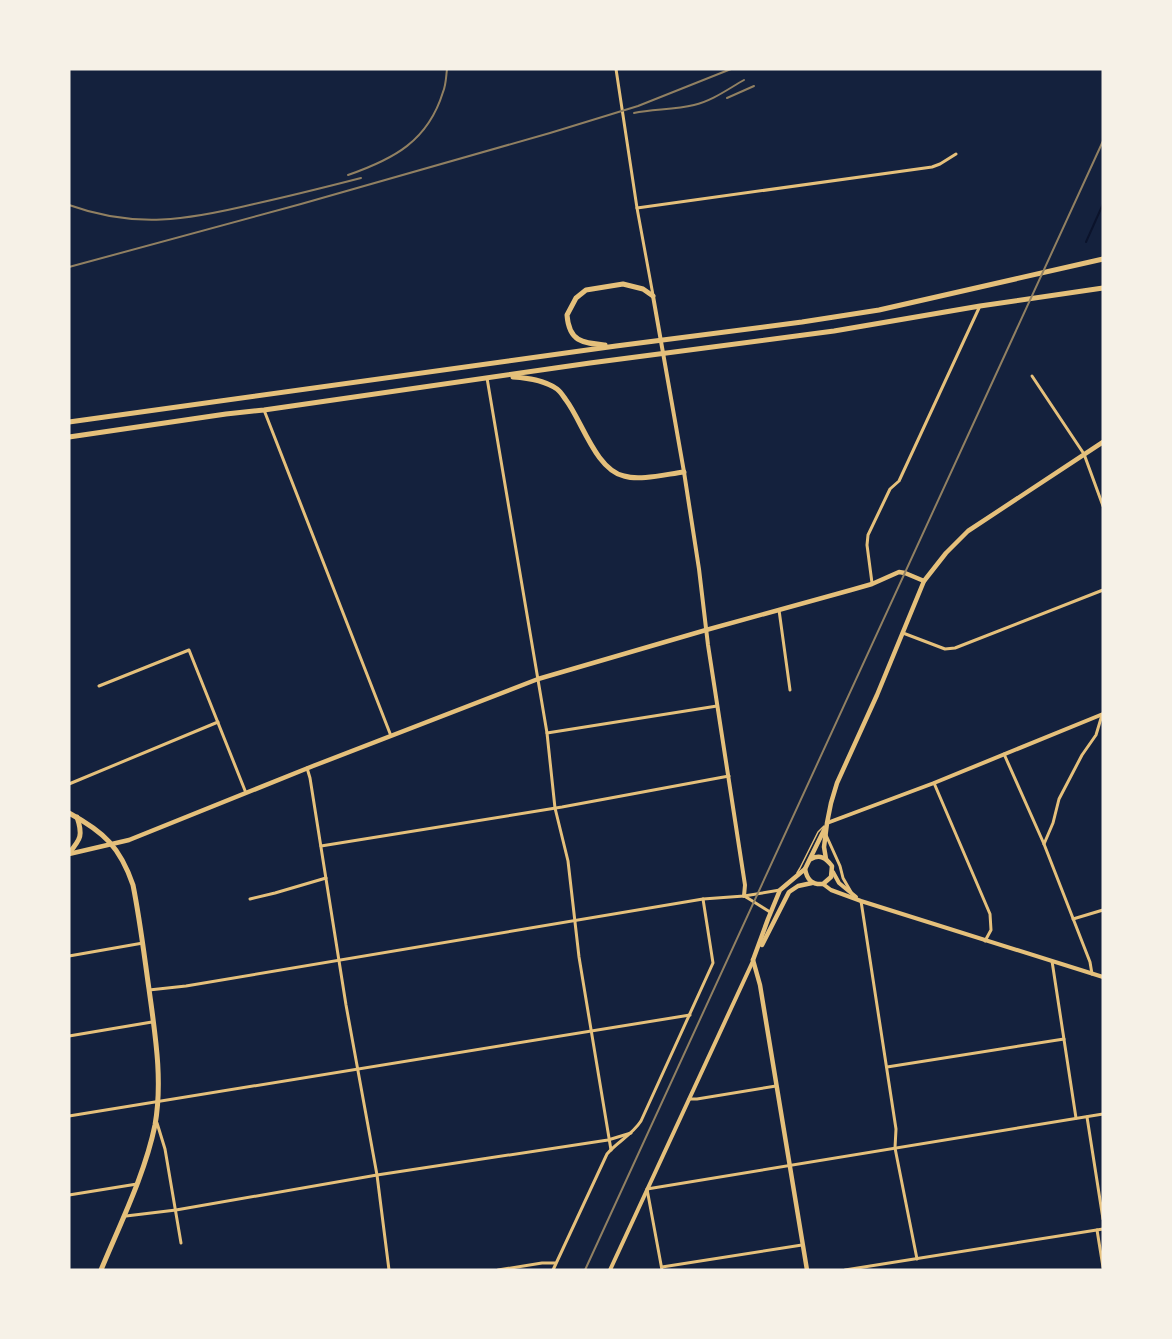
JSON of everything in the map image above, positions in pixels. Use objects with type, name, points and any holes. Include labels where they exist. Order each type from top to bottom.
[{"type":"main road","points":[[69,422],[879,310],[1103,259]]},
{"type":"main road","points":[[616,346],[586,344],[576,339],[567,315],[576,298],[586,290],[623,284],[643,289],[653,296]]},
{"type":"main road","points":[[69,437],[662,353],[834,331],[1103,288]]},
{"type":"main road","points":[[502,376],[532,379],[558,390],[573,410],[595,452],[606,467],[623,476],[646,477],[684,472]]},
{"type":"main road","points":[[753,960],[789,892],[802,885],[823,884],[830,879],[833,872],[832,866],[826,859],[824,848],[831,803],[837,783],[877,695],[924,581],[946,553],[968,531],[1103,442]]},
{"type":"main road","points":[[69,853],[129,840],[307,768],[538,680],[872,584],[899,572],[924,581]]},
{"type":"main road","points":[[69,813],[94,828],[112,844],[127,867],[133,885],[143,943],[158,1069],[156,1118],[149,1145],[137,1184],[100,1270]]},
{"type":"main road","points":[[69,853],[80,839],[82,831],[77,817]]},
{"type":"main road","points":[[807,1270],[760,985],[753,960],[780,890],[805,869],[827,824]]},
{"type":"main road","points":[[811,859],[819,857],[826,859]]},
{"type":"main road","points":[[805,869],[807,878],[812,883]]},
{"type":"street","points":[[616,69],[662,353],[684,472],[745,885],[744,896]]},
{"type":"street","points":[[638,208],[932,167],[956,154]]},
{"type":"street","points":[[872,584],[867,545],[868,535],[890,489],[899,481],[980,306]]},
{"type":"street","points":[[1032,376],[1084,454],[1103,504]]},
{"type":"street","points":[[487,378],[547,733],[555,808],[567,861],[573,921],[611,1150]]},
{"type":"street","points":[[264,410],[392,736]]},
{"type":"street","points":[[903,633],[945,650],[955,648],[1103,590]]},
{"type":"street","points":[[779,610],[790,690]]},
{"type":"street","points":[[99,686],[189,650],[246,794]]},
{"type":"street","points":[[547,733],[718,706]]},
{"type":"street","points":[[827,824],[1103,714]]},
{"type":"street","points":[[1044,844],[1053,823],[1059,799],[1082,755],[1096,735],[1103,714]]},
{"type":"street","points":[[69,784],[218,722]]},
{"type":"street","points":[[1004,754],[1044,844],[1090,962],[1092,974]]},
{"type":"street","points":[[307,768],[357,1069],[377,1174],[389,1270]]},
{"type":"street","points":[[321,846],[555,808],[729,776]]},
{"type":"street","points":[[934,783],[990,914],[991,930],[985,940]]},
{"type":"street","points":[[826,835],[843,878],[854,896]]},
{"type":"street","points":[[833,872],[836,880],[861,902],[897,1129],[896,1148],[917,1259]]},
{"type":"street","points":[[250,899],[326,878]]},
{"type":"street","points":[[823,884],[831,890],[861,902],[1103,977]]},
{"type":"street","points":[[149,990],[186,986],[703,899],[780,890]]},
{"type":"street","points":[[744,896],[770,912]]},
{"type":"street","points":[[553,1270],[607,1154],[641,1122],[713,963],[703,899]]},
{"type":"street","points":[[1073,919],[1103,910]]},
{"type":"street","points":[[69,956],[143,943]]},
{"type":"street","points":[[610,1270],[753,960]]},
{"type":"street","points":[[1052,961],[1076,1118]]},
{"type":"street","points":[[69,1116],[690,1015]]},
{"type":"street","points":[[69,1036],[154,1021]]},
{"type":"street","points":[[887,1067],[1064,1039]]},
{"type":"street","points":[[689,1099],[776,1086]]},
{"type":"street","points":[[647,1189],[1103,1114]]},
{"type":"street","points":[[1087,1117],[1103,1219]]},
{"type":"street","points":[[156,1118],[165,1149],[181,1243]]},
{"type":"street","points":[[124,1216],[176,1210],[377,1174],[608,1140],[631,1133]]},
{"type":"street","points":[[69,1195],[137,1184]]},
{"type":"street","points":[[647,1189],[662,1269],[804,1245]]},
{"type":"street","points":[[845,1270],[1103,1229]]},
{"type":"street","points":[[1097,1230],[1103,1267]]},
{"type":"street","points":[[498,1270],[556,1263]]},
{"type":"lane","points":[[790,881],[800,868],[818,832],[827,824]]},
{"type":"waterway","points":[[1086,242],[1103,204]]},
{"type":"railway","points":[[348,175],[394,155],[418,136],[436,109],[445,87],[447,69]]},
{"type":"railway","points":[[69,267],[550,133],[638,106],[731,69]]},
{"type":"railway","points":[[634,113],[701,103],[744,80]]},
{"type":"railway","points":[[727,98],[754,86]]},
{"type":"railway","points":[[585,1270],[1103,141]]},
{"type":"railway","points":[[69,205],[93,213],[116,217],[184,218],[230,210],[361,178]]}]
